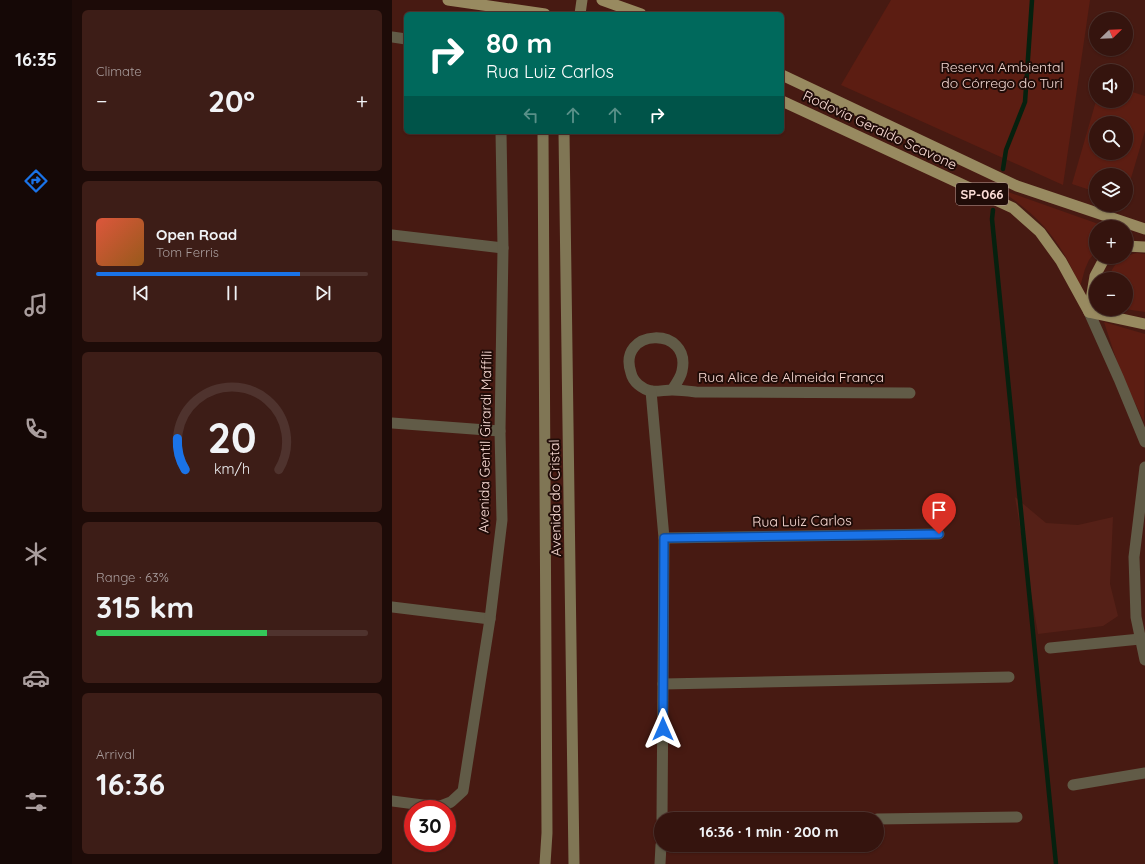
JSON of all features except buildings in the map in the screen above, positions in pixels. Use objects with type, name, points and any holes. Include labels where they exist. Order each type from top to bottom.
[{"type":"main road","points":[[448,0],[533,12]]},
{"type":"main road","points":[[580,12],[582,0]]},
{"type":"main road","points":[[602,0],[635,12]]},
{"type":"main road","points":[[483,4],[491,12]]},
{"type":"main road","name":"Rodovia Geraldo Scavone","points":[[784,76],[1017,186],[1145,229]]},
{"type":"main road","name":"Rodovia Geraldo Scavone","points":[[784,102],[1012,208],[1040,232],[1061,262],[1089,312]]},
{"type":"main road","name":"Avenida do Cristal","points":[[543,134],[547,833],[545,864]]},
{"type":"main road","name":"Avenida do Cristal","points":[[564,134],[574,864]]},
{"type":"main road","points":[[1133,246],[1145,247]]},
{"type":"main road","points":[[1108,316],[1145,324]]},
{"type":"street","points":[[392,37],[404,39]]},
{"type":"street","name":"Avenida Gentil Girardi Maffili","points":[[392,801],[438,807],[451,802],[463,791],[490,619],[502,520],[500,431],[503,248],[501,134]]},
{"type":"street","points":[[392,235],[503,248]]},
{"type":"street","points":[[1091,316],[1120,379],[1145,442]]},
{"type":"street","points":[[654,337],[663,338],[677,347],[682,355],[683,364],[682,372],[672,390],[651,391],[643,388],[636,382],[631,375],[629,367],[633,350],[638,343],[654,337]]},
{"type":"street","name":"Rua Alice de Almeida França","points":[[672,390],[696,392],[910,393]]},
{"type":"street","points":[[651,391],[664,538],[662,812]]},
{"type":"street","points":[[392,423],[500,431]]},
{"type":"street","points":[[1145,467],[1134,557],[1136,617],[1145,660]]},
{"type":"street","name":"Rua Luiz Carlos","points":[[664,538],[939,534]]},
{"type":"street","points":[[392,607],[490,619]]},
{"type":"street","points":[[1050,648],[1140,639]]},
{"type":"street","points":[[663,684],[1009,677]]},
{"type":"street","points":[[1072,785],[1145,774]]},
{"type":"street","points":[[884,819],[1017,817]]},
{"type":"street","points":[[660,864],[661,852]]},
{"type":"shaded area","points":[[1015,497],[1046,523],[1078,525],[1113,517],[1110,584],[1118,616],[1103,626],[1038,634]]},
{"type":"green space","name":"Reserva Ambiental do Córrego do Turi","points":[[891,0],[1090,0],[1063,185],[841,85]]},
{"type":"green space","points":[[1133,92],[1145,96],[1145,131],[1133,171],[1133,168],[1089,168],[1089,190],[1072,184],[1089,125],[1089,160],[1133,160],[1133,116],[1092,116],[1094,108],[1133,108]]},
{"type":"green space","points":[[994,187],[1089,221],[1089,260],[1080,287],[1065,255],[1046,229],[1036,218],[1010,197]]},
{"type":"green space","points":[[1133,254],[1145,254],[1145,312],[1133,310],[1133,272],[1111,272],[1116,264],[1133,264]]},
{"type":"green space","points":[[1104,322],[1145,334],[1144,422],[1120,371]]},
{"type":"waterway","points":[[1003,169],[1006,150],[1025,102],[1032,0]]},
{"type":"waterway","points":[[993,210],[992,219],[1056,864]]},
{"type":"route","points":[[663,729],[664,538],[939,534]]}]
